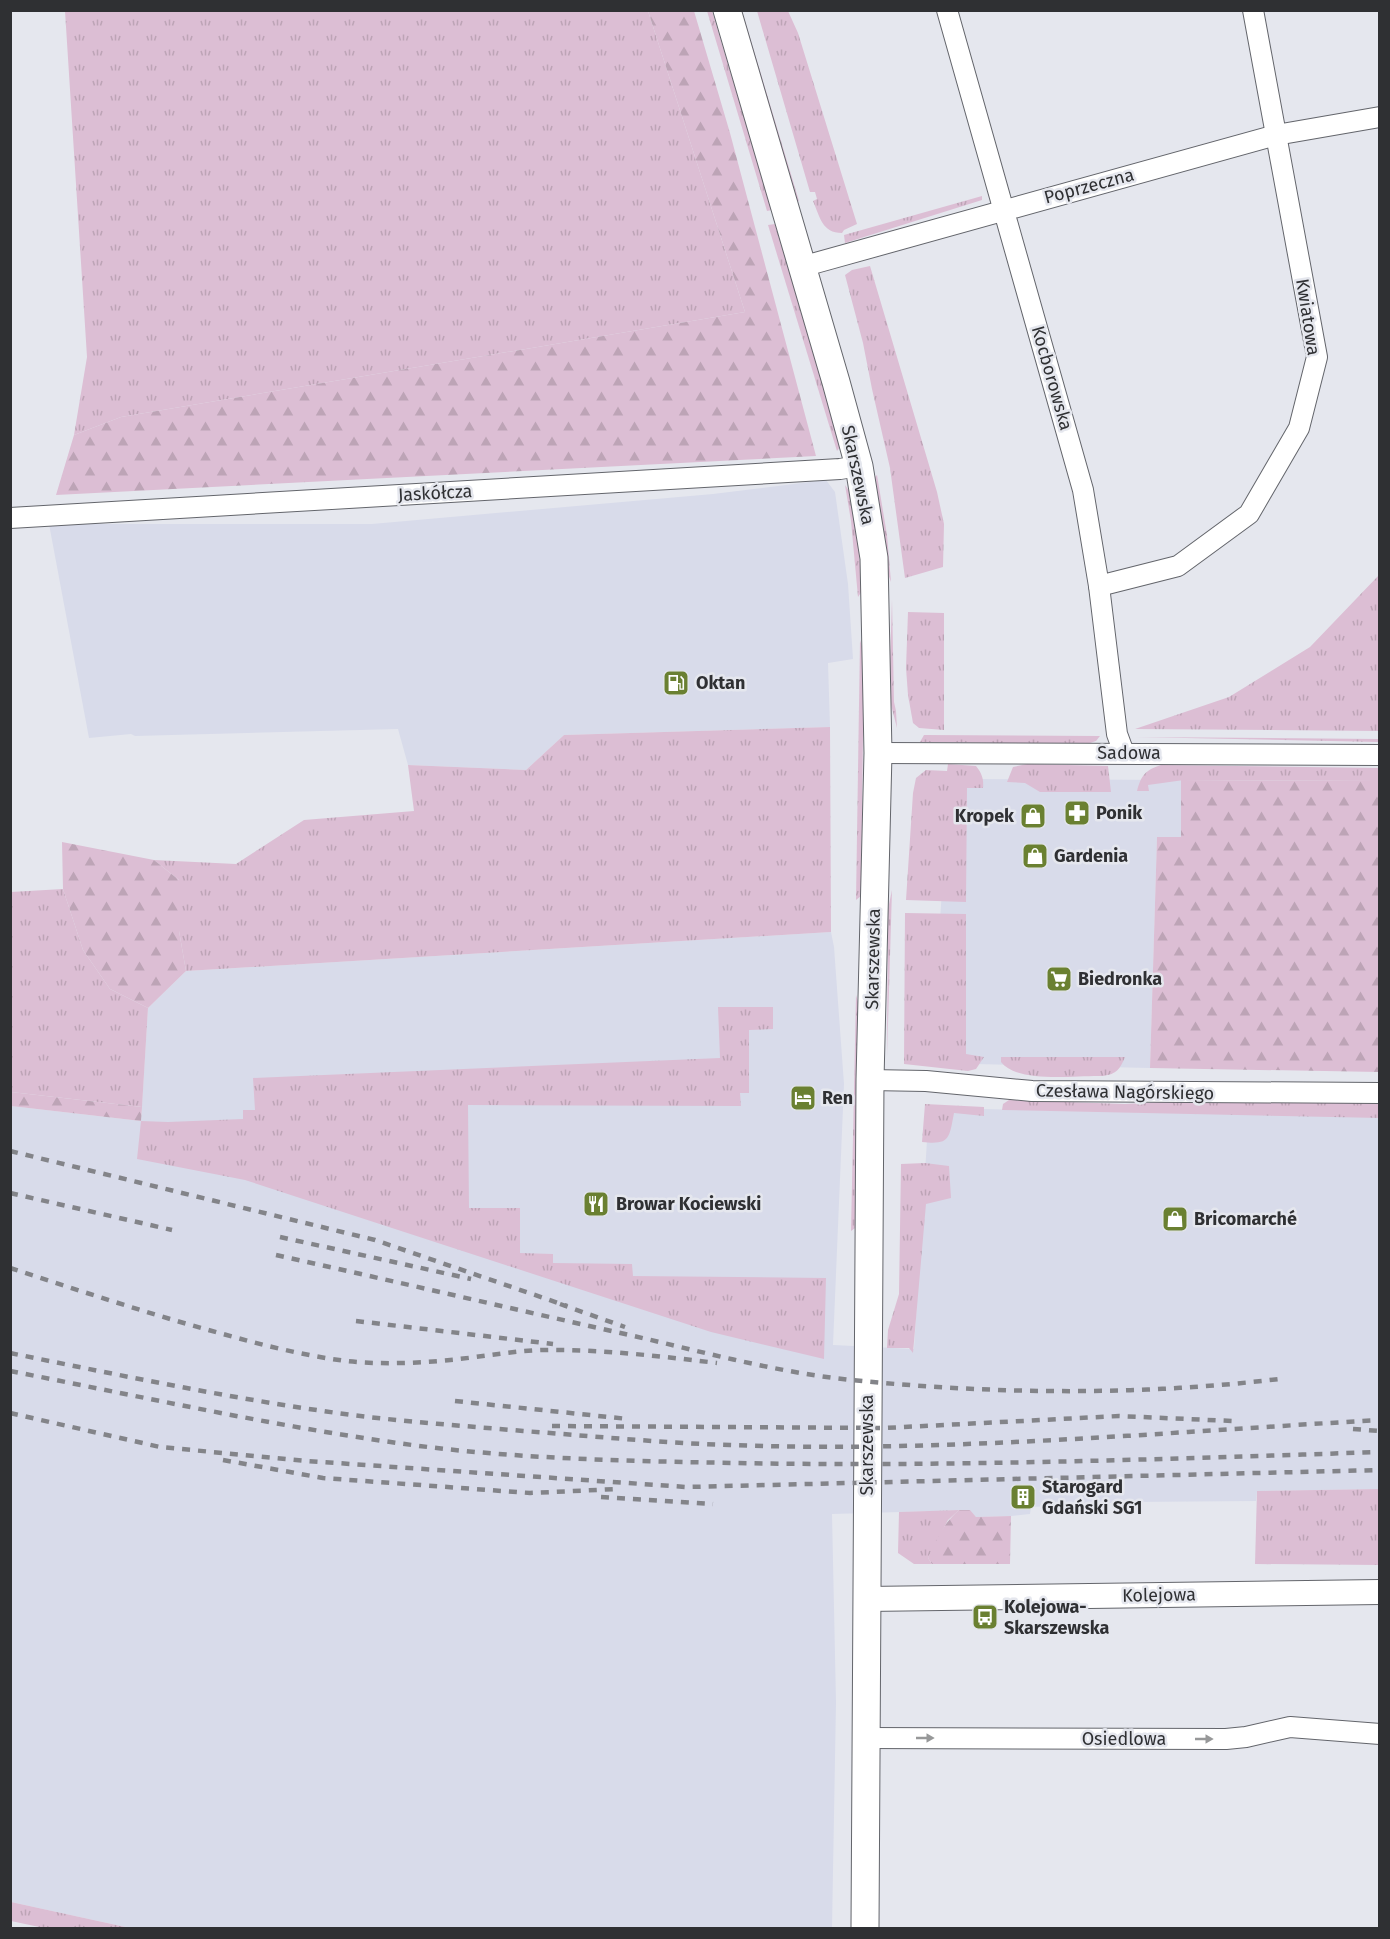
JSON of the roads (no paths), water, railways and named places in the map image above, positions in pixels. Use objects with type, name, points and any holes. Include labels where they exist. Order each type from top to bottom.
[{"type":"main road","name":"Skarszewska","points":[[727,10],[859,466],[874,558],[878,753],[870,1080],[865,1929]]},
{"type":"street","name":"Kocborowska","points":[[948,10],[1083,490],[1099,586],[1117,734],[1124,753]]},
{"type":"street","name":"Kwiatowa","points":[[1099,586],[1178,566],[1250,514],[1299,428],[1317,357],[1253,10]]},
{"type":"street","name":"Poprzeczna","points":[[801,267],[1276,135],[1380,117]]},
{"type":"street","name":"Jaskółcza","points":[[10,518],[840,469],[859,466]]},
{"type":"street","name":"Sadowa","points":[[878,753],[1380,755]]},
{"type":"street","name":"Czesława Nagórskiego","points":[[870,1080],[926,1081],[1043,1091],[1380,1093]]},
{"type":"street","name":"Kolejowa","points":[[866,1599],[1380,1592]]},
{"type":"street","name":"Osiedlowa","points":[[866,1738],[1226,1739],[1290,1727],[1380,1734]]},
{"type":"railway","points":[[10,1151],[375,1240],[567,1306]]},
{"type":"railway","points":[[10,1193],[172,1230]]},
{"type":"railway","points":[[280,1237],[471,1279]]},
{"type":"railway","points":[[276,1255],[737,1360],[794,1372],[851,1380],[958,1388],[1065,1391],[1172,1388],[1279,1379]]},
{"type":"railway","points":[[10,1268],[222,1334],[293,1352],[346,1361],[417,1362],[520,1351],[563,1350],[717,1363]]},
{"type":"railway","points":[[560,1304],[625,1327]]},
{"type":"railway","points":[[356,1321],[553,1344]]},
{"type":"railway","points":[[10,1353],[206,1392],[348,1414],[523,1431],[704,1444],[811,1447],[974,1444],[1380,1420]]},
{"type":"railway","points":[[10,1371],[261,1421],[361,1438],[452,1450],[533,1456],[695,1462],[897,1464],[1058,1462],[1380,1452]]},
{"type":"railway","points":[[455,1401],[628,1419]]},
{"type":"railway","points":[[10,1413],[160,1447],[307,1461],[686,1487],[1380,1470]]},
{"type":"railway","points":[[552,1426],[885,1428],[1119,1416],[1233,1421]]},
{"type":"railway","points":[[1353,1429],[1380,1431]]},
{"type":"railway","points":[[223,1460],[323,1478],[530,1493],[617,1489]]},
{"type":"railway","points":[[601,1497],[713,1504]]},
{"type":"place","name":"Oktan","points":[[676,683]]},
{"type":"place","name":"Ponik","points":[[1077,813]]},
{"type":"place","name":"Kropek","points":[[1033,816]]},
{"type":"place","name":"Gardenia","points":[[1035,856]]},
{"type":"place","name":"Biedronka","points":[[1059,979]]},
{"type":"place","name":"Ren","points":[[803,1098]]},
{"type":"place","name":"Browar Kociewski","points":[[596,1204]]},
{"type":"place","name":"Bricomarché","points":[[1175,1219]]},
{"type":"place","name":"Starogard Gdański SG1","points":[[1023,1497]]},
{"type":"place","name":"Kolejowa- Skarszewska","points":[[985,1617]]}]
